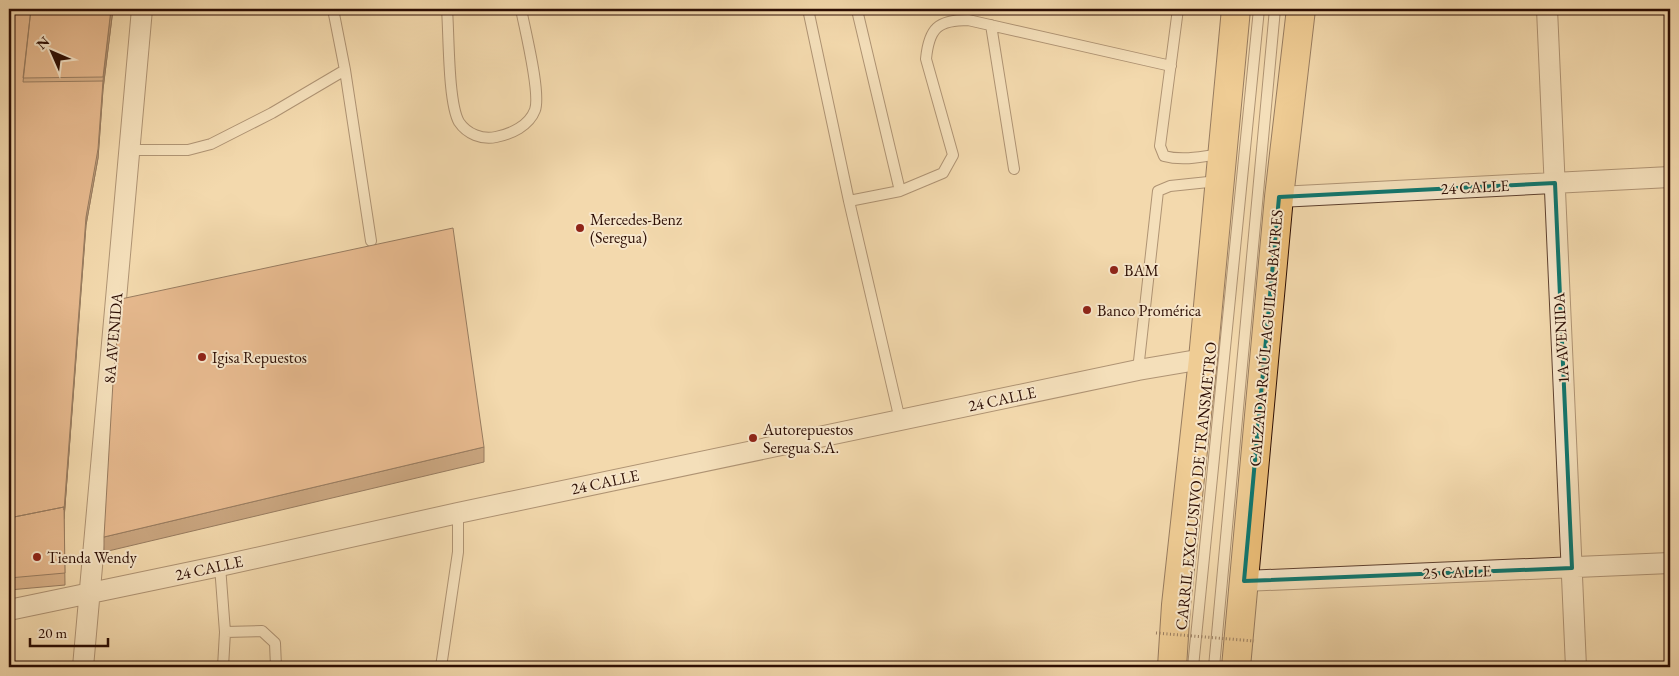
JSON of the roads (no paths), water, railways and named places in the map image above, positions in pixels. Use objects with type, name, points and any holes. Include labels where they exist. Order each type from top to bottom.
[{"type":"highway","points":[[1172,667],[1176,605],[1203,359],[1236,9]]},
{"type":"highway","name":"CALZADA RAÚL AGUILAR BATRES","points":[[1236,667],[1279,197],[1301,9]]},
{"type":"street","name":"8A AVENIDA","points":[[83,667],[142,9]]},
{"type":"street","name":"1A AVENIDA","points":[[1547,9],[1576,667]]},
{"type":"street","name":"24 CALLE","points":[[1279,197],[1670,177]]},
{"type":"street","name":"24 CALLE","points":[[9,610],[900,420],[1138,370],[1203,359]]},
{"type":"street","name":"25 CALLE","points":[[1244,581],[1670,563]]},
{"type":"lane","points":[[333,9],[345,70],[371,241]]},
{"type":"lane","points":[[447,9],[452,96],[458,121],[466,131],[479,137],[494,138],[525,125],[535,111],[537,95],[522,9]]},
{"type":"lane","points":[[808,9],[849,201],[900,420]]},
{"type":"lane","points":[[1178,9],[1160,146],[1164,156],[1172,159],[1222,153]]},
{"type":"lane","name":"CARRIL EXCLUSIVO DE TRANSMETRO","points":[[1194,667],[1259,9]]},
{"type":"lane","name":"CARRIL EXCLUSIVO DE TRANSMETRO","points":[[1214,667],[1275,9]]},
{"type":"lane","points":[[857,10],[900,191]]},
{"type":"lane","points":[[849,201],[900,191],[943,173],[953,155],[926,59],[928,42],[934,31],[950,20],[968,20],[1171,66]]},
{"type":"lane","points":[[992,25],[1014,169]]},
{"type":"lane","points":[[130,150],[188,150],[211,144],[272,113],[345,70]]},
{"type":"lane","points":[[1138,370],[1158,191],[1170,186],[1219,180]]},
{"type":"lane","points":[[441,667],[458,552],[458,513]]},
{"type":"lane","points":[[220,566],[225,632],[223,667]]},
{"type":"lane","points":[[225,632],[262,631],[275,644],[276,667]]},
{"type":"place","name":"Mercedes-Benz (Seregua)","points":[[580,228]]},
{"type":"place","name":"BAM","points":[[1114,270]]},
{"type":"place","name":"Banco Promérica","points":[[1087,310]]},
{"type":"place","name":"Igisa Repuestos","points":[[202,357]]},
{"type":"place","name":"Autorepuestos Seregua S.A.","points":[[753,438]]},
{"type":"place","name":"Tienda Wendy","points":[[37,557]]}]
